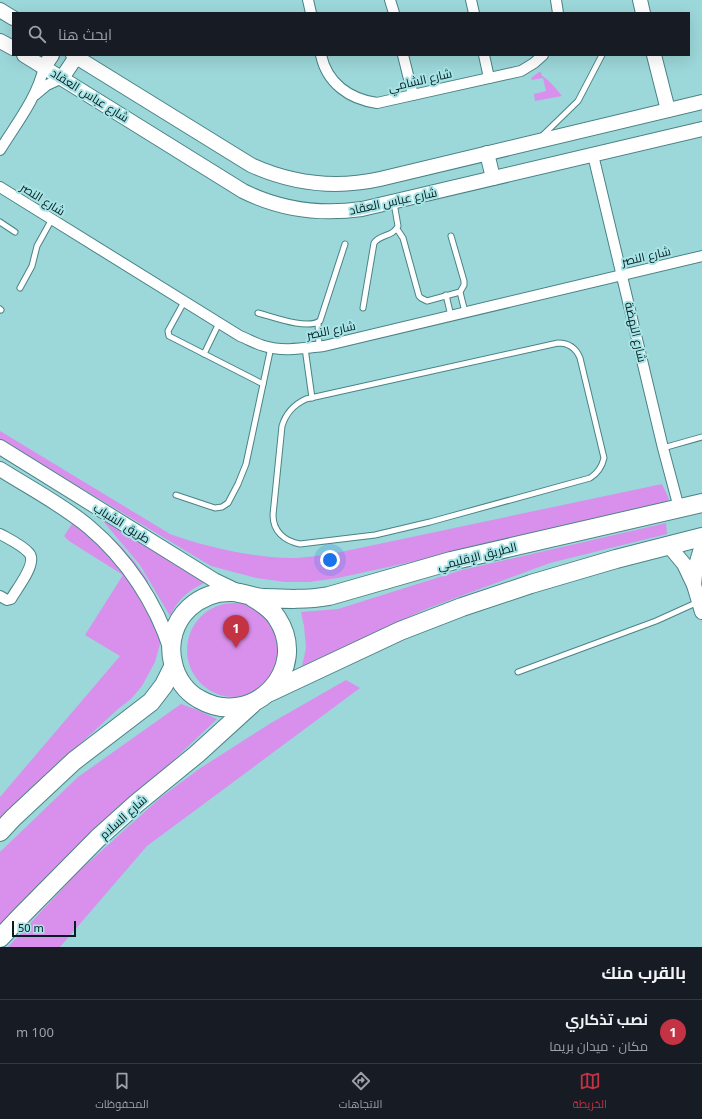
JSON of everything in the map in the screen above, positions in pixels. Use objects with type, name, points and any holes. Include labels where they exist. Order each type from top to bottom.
[{"type":"highway","name":"الطريق الإقليمي","points":[[248,596],[294,600],[329,596],[451,561],[702,503]]},
{"type":"highway","points":[[172,659],[178,678],[194,697],[217,707],[241,707],[253,703],[269,692],[380,640],[462,607],[544,580],[616,559],[702,537]]},
{"type":"highway","points":[[0,832],[74,761],[151,702],[164,685],[172,659],[172,637],[177,624],[184,613],[205,597],[218,593],[232,592],[248,596],[266,605],[277,617],[284,632],[287,648],[286,664],[279,679],[269,692]]},
{"type":"highway","name":"شارع السلام","points":[[0,938],[98,838],[137,803],[203,749],[253,703]]},
{"type":"street","points":[[308,0],[311,12]]},
{"type":"street","points":[[390,0],[394,12]]},
{"type":"street","points":[[471,0],[474,12]]},
{"type":"street","points":[[556,0],[558,12]]},
{"type":"street","points":[[640,0],[643,12]]},
{"type":"street","points":[[0,10],[12,17]]},
{"type":"street","name":"شارع عباس العقاد","points":[[28,56],[48,61],[62,78],[232,184],[267,202],[300,210],[335,212],[362,209],[702,130]]},
{"type":"street","points":[[34,96],[47,85],[62,78],[75,56]]},
{"type":"street","name":"شارع عباس العقاد","points":[[75,56],[251,165],[294,180],[325,184],[339,185],[366,182],[702,102]]},
{"type":"street","name":"شارع الشامي","points":[[321,56],[331,79],[343,91],[359,100],[377,103],[521,71],[542,56]]},
{"type":"street","points":[[404,56],[413,95]]},
{"type":"street","points":[[484,56],[489,78]]},
{"type":"street","points":[[654,56],[668,110]]},
{"type":"street","points":[[0,150],[34,96],[48,61]]},
{"type":"street","points":[[487,153],[494,178]]},
{"type":"street","name":"شارع النهضة","points":[[593,155],[663,448],[679,508]]},
{"type":"street","name":"شارع النصر","points":[[0,187],[240,336],[271,348],[290,349],[319,347],[702,256]]},
{"type":"street","name":"طريق الشباب","points":[[0,447],[214,580],[248,596]]},
{"type":"street","name":"طريق الشباب","points":[[0,469],[89,526],[113,550],[134,576],[149,600],[163,628],[172,659]]},
{"type":"street","points":[[0,534],[28,551],[32,559],[30,567],[11,599],[7,600],[0,596]]},
{"type":"street","points":[[694,585],[696,565],[702,545]]},
{"type":"street","points":[[669,546],[684,564],[694,585],[701,607]]},
{"type":"lane","points":[[536,142],[578,101],[601,56]]},
{"type":"lane","points":[[394,202],[398,226],[397,229],[403,238],[419,296],[427,300],[460,292]]},
{"type":"lane","points":[[20,288],[32,266],[37,246],[52,219]]},
{"type":"lane","points":[[0,222],[15,232]]},
{"type":"lane","points":[[363,308],[374,243],[379,237],[394,232],[397,229]]},
{"type":"lane","points":[[451,236],[464,281],[464,285],[460,292],[465,312]]},
{"type":"lane","points":[[319,347],[318,322],[322,316],[345,244]]},
{"type":"lane","points":[[446,295],[451,316]]},
{"type":"lane","points":[[184,302],[168,331],[168,334],[263,384]]},
{"type":"lane","points":[[258,313],[299,323],[306,324],[318,322]]},
{"type":"lane","points":[[204,354],[219,323]]},
{"type":"lane","points":[[563,343],[574,348],[580,358],[604,458],[597,473],[590,478],[430,522],[375,534],[306,544],[294,543],[288,541],[279,534],[273,520],[282,426],[286,414],[290,409],[300,402],[312,398],[563,343]]},
{"type":"lane","points":[[176,495],[215,508],[222,507],[228,503],[246,464],[271,348]]},
{"type":"lane","points":[[305,348],[312,398]]},
{"type":"lane","points":[[663,448],[702,437]]},
{"type":"lane","points":[[518,672],[656,621],[701,607]]},
{"type":"shaded area","points":[[539,72],[542,73],[541,75],[552,84],[562,96],[535,101],[534,94],[546,91],[543,78],[532,80],[531,78]]},
{"type":"shaded area","points":[[0,431],[170,534],[216,548],[282,558],[312,557],[336,553],[662,484],[669,499],[662,507],[338,578],[309,582],[285,582],[256,578],[211,566],[0,439]]},
{"type":"shaded area","points":[[80,512],[117,542],[134,561],[147,579],[160,619],[160,644],[155,662],[142,686],[131,699],[118,709],[56,766],[0,821],[0,797],[120,656],[85,635],[123,575],[69,541],[64,536]]},
{"type":"shaded area","points":[[98,515],[206,582],[185,596],[177,604],[170,616],[140,565]]},
{"type":"shaded area","points":[[666,523],[667,534],[550,563],[426,609],[302,666],[306,648],[301,612],[338,609],[462,570]]},
{"type":"shaded area","points":[[234,603],[252,607],[267,617],[277,632],[281,650],[277,668],[267,683],[252,693],[234,697],[216,693],[201,683],[191,668],[187,650],[191,632],[201,617],[216,607]]},
{"type":"shaded area","points":[[346,680],[360,688],[147,846],[60,947],[8,947],[78,872],[160,798],[199,769],[271,723]]},
{"type":"shaded area","points":[[181,704],[217,719],[48,879],[0,932],[0,852],[78,777]]},
{"type":"place","name":"نصب تذكاري","points":[[236,648]]}]
